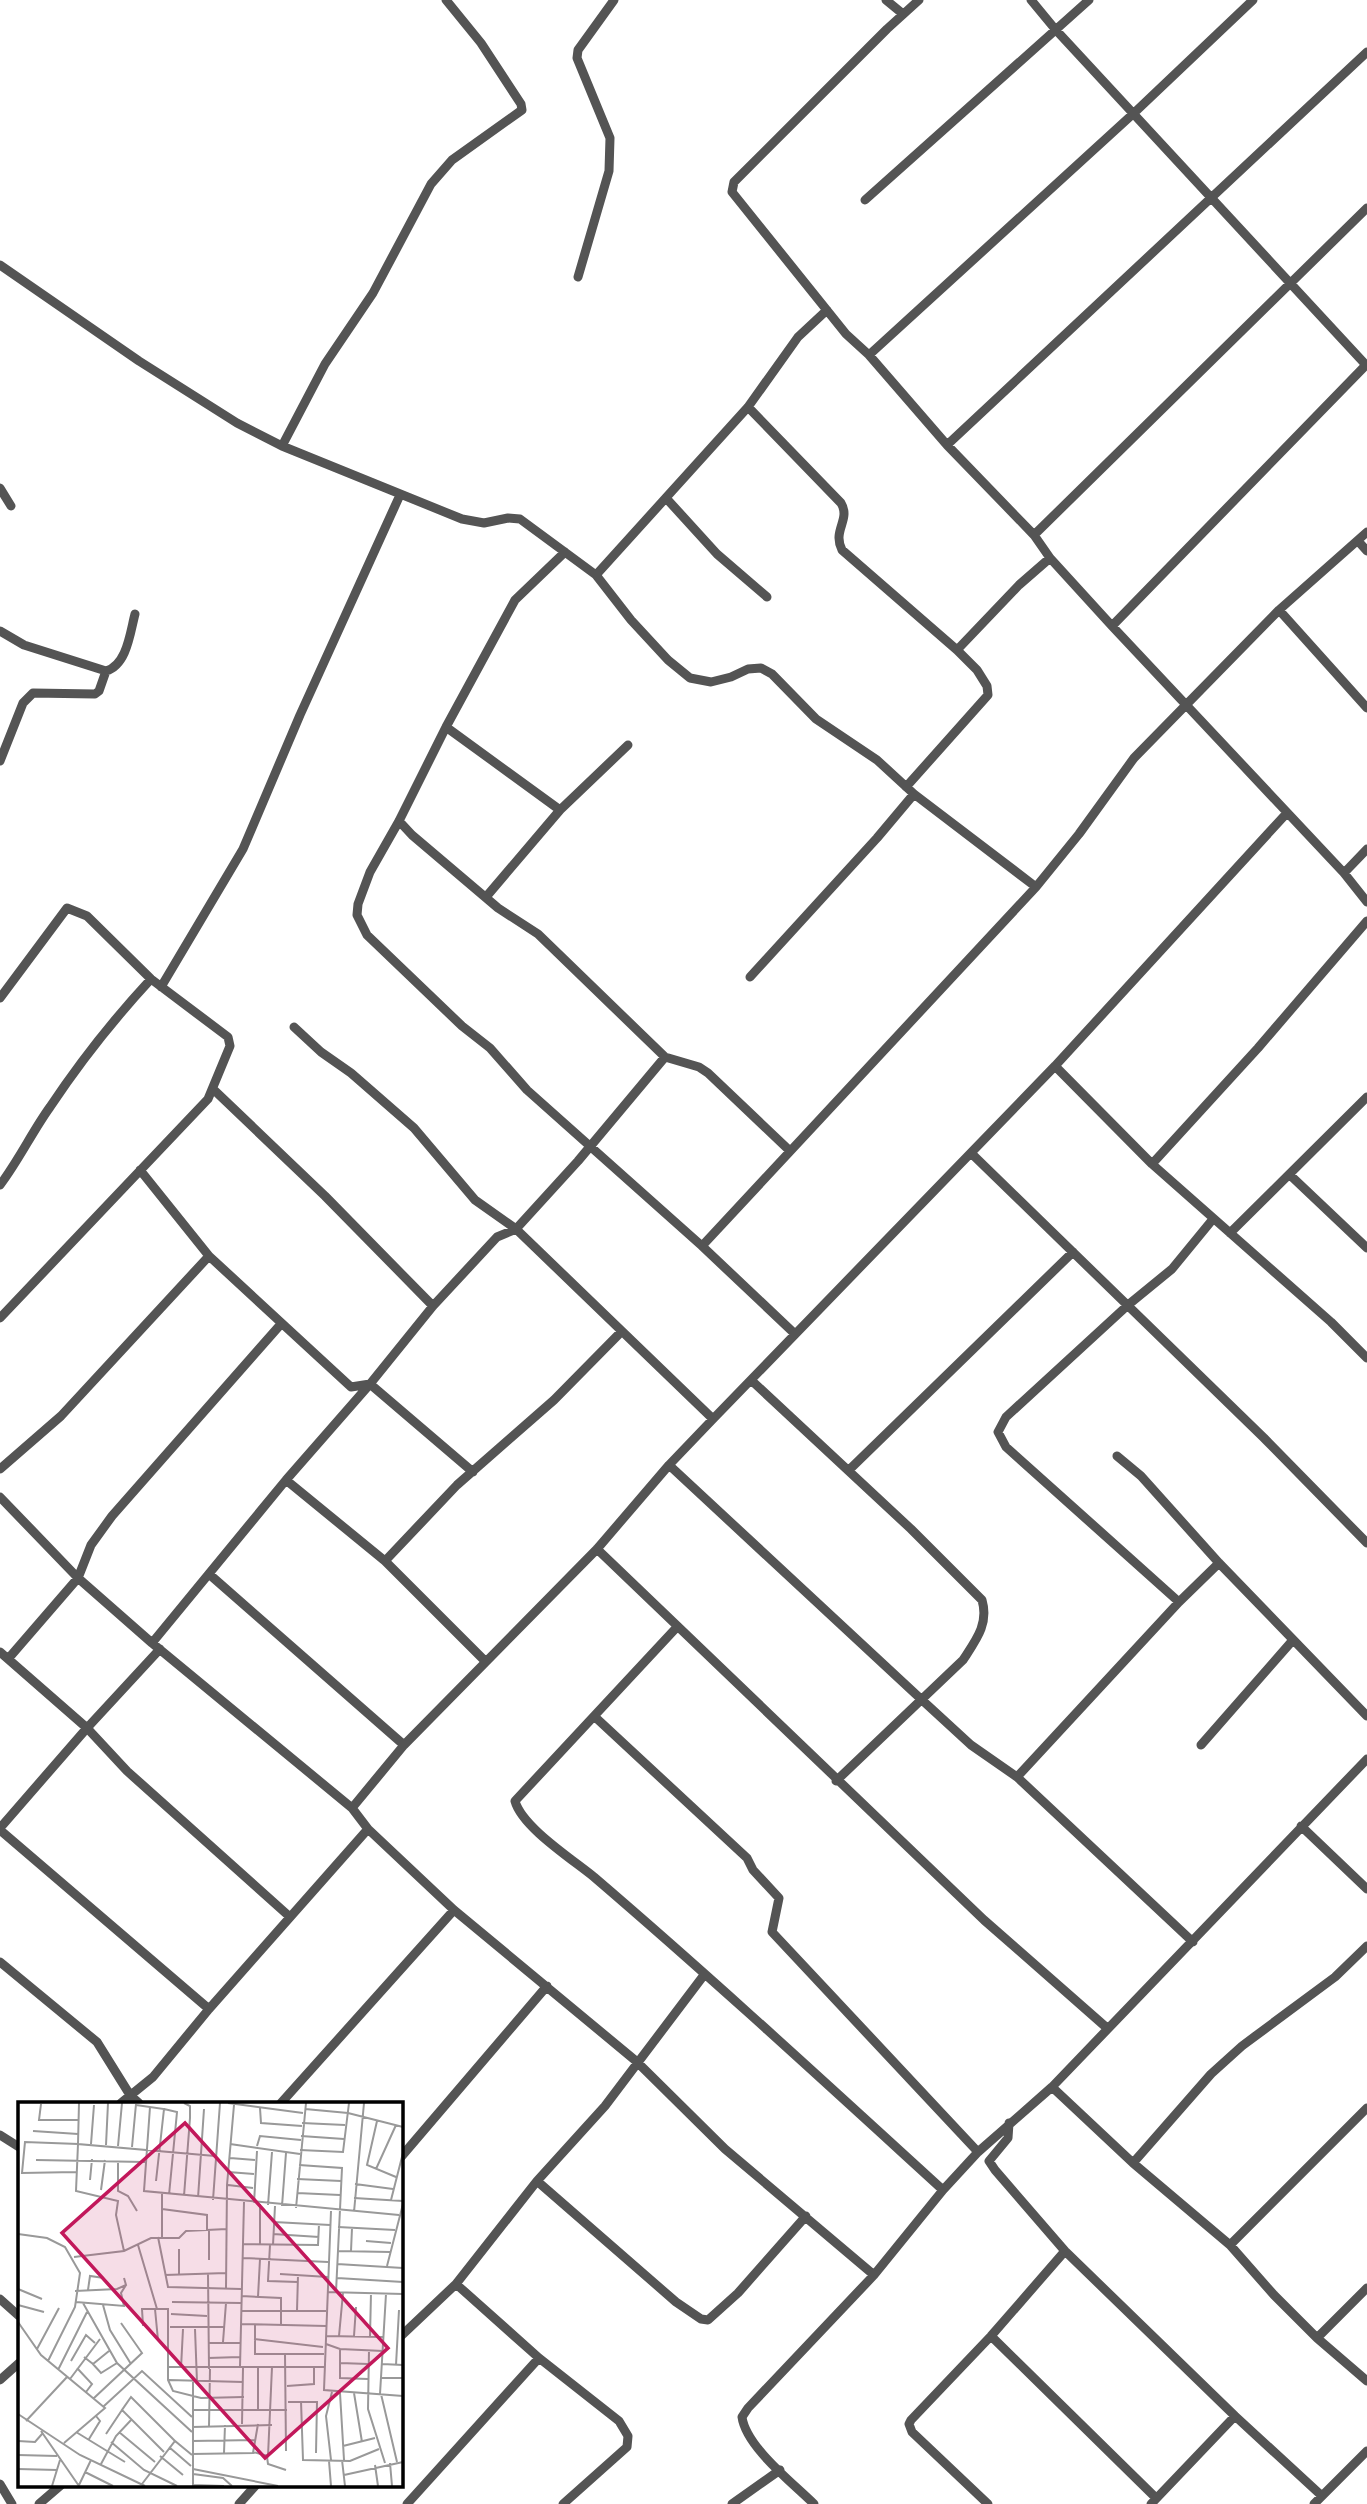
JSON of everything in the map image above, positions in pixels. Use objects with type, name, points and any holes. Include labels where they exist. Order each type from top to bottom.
[{"type":"street","points":[[282,446],[325,364],[373,293],[431,184],[453,160],[522,110],[521,104],[481,43],[446,0]]},
{"type":"street","points":[[578,277],[608,171],[610,138],[577,58],[578,50],[614,0]]},
{"type":"street","points":[[887,0],[903,14]]},
{"type":"street","points":[[919,0],[734,182],[732,191],[846,334],[869,355],[947,445],[1034,535],[1050,558],[1367,902]]},
{"type":"street","points":[[1031,0],[1289,284],[1367,365],[1112,626]]},
{"type":"street","points":[[865,200],[1089,0]]},
{"type":"street","points":[[869,355],[1134,113],[1253,0]]},
{"type":"street","points":[[947,445],[1367,52]]},
{"type":"street","points":[[1034,535],[1367,208]]},
{"type":"street","points":[[0,265],[139,361],[237,423],[282,446],[462,519],[484,523],[508,518],[520,519],[596,575],[631,620],[668,660],[690,678],[711,682],[748,669],[761,668],[772,674],[816,719],[877,760],[910,790],[1036,887]]},
{"type":"street","points":[[596,575],[748,407],[798,337],[827,310]]},
{"type":"street","points":[[748,407],[841,503],[845,515],[837,536],[842,550],[957,650],[977,670],[987,686],[988,695],[910,790],[877,838],[750,977]]},
{"type":"street","points":[[0,488],[11,506]]},
{"type":"street","points":[[161,986],[243,849],[300,715],[400,495]]},
{"type":"street","points":[[666,498],[717,554],[767,597]]},
{"type":"street","points":[[702,1246],[1036,887],[1079,834],[1134,758],[1279,610],[1367,532]]},
{"type":"street","points":[[1358,541],[1367,551]]},
{"type":"street","points":[[565,552],[516,600],[370,872],[358,904],[357,915],[366,935],[462,1026],[490,1048],[527,1090],[702,1246],[795,1334]]},
{"type":"street","points":[[957,650],[1019,585],[1050,558]]},
{"type":"street","points":[[1279,610],[1367,708]]},
{"type":"street","points":[[0,631],[24,645],[106,671],[115,668],[121,660],[135,614]]},
{"type":"street","points":[[0,761],[23,703],[33,693],[95,694],[99,691],[106,671]]},
{"type":"street","points":[[446,727],[560,810]]},
{"type":"street","points":[[486,897],[560,810],[628,745]]},
{"type":"street","points":[[352,1808],[404,1745],[597,1549],[669,1465],[972,1154],[1286,814]]},
{"type":"street","points":[[399,821],[486,897],[538,934],[665,1057],[699,1067],[708,1073],[790,1151]]},
{"type":"street","points":[[1343,873],[1367,849]]},
{"type":"street","points":[[0,998],[67,908],[87,916],[151,979],[228,1037],[230,1046],[208,1099],[0,1318]]},
{"type":"street","points":[[1153,1164],[1258,1048],[1367,921]]},
{"type":"street","points":[[0,1185],[49,1108],[87,1056],[151,979]]},
{"type":"street","points":[[294,1027],[414,1128],[475,1200],[516,1229],[713,1419]]},
{"type":"street","points":[[152,1643],[433,1306],[497,1237],[516,1229],[665,1057]]},
{"type":"street","points":[[1055,1066],[1153,1164],[1331,1322],[1367,1358]]},
{"type":"street","points":[[213,1089],[325,1196],[433,1306]]},
{"type":"street","points":[[1230,1233],[1367,1099]]},
{"type":"street","points":[[972,1154],[1254,1428],[1367,1543]]},
{"type":"street","points":[[140,1170],[209,1256],[281,1324],[351,1387],[370,1384],[473,1472]]},
{"type":"street","points":[[1290,1175],[1367,1248]]},
{"type":"street","points":[[1179,1602],[1006,1447],[998,1432],[1006,1417],[1128,1305],[1172,1269],[1213,1219]]},
{"type":"street","points":[[849,1470],[1073,1252]]},
{"type":"street","points":[[0,1469],[61,1416],[209,1256]]},
{"type":"street","points":[[8,1659],[78,1578],[91,1545],[112,1516],[281,1324]]},
{"type":"street","points":[[385,1561],[457,1485],[554,1400],[621,1332]]},
{"type":"street","points":[[751,1380],[849,1470],[982,1600],[985,1611],[978,1636],[962,1660],[836,1781]]},
{"type":"street","points":[[1117,1456],[1141,1476],[1219,1563],[1367,1716]]},
{"type":"street","points":[[669,1465],[971,1745],[1017,1777],[1193,1942]]},
{"type":"street","points":[[286,1480],[385,1561],[485,1661]]},
{"type":"street","points":[[0,1497],[78,1578],[152,1643],[352,1808],[368,1829],[454,1910],[636,2061],[725,2149],[874,2275]]},
{"type":"street","points":[[597,1549],[836,1781],[984,1920],[1107,2028]]},
{"type":"street","points":[[1017,1777],[1179,1602],[1219,1563]]},
{"type":"street","points":[[209,1574],[404,1745]]},
{"type":"street","points":[[677,1627],[515,1801],[518,1812],[530,1827],[609,1891],[943,2190]]},
{"type":"street","points":[[1201,1745],[1293,1640]]},
{"type":"street","points":[[160,1649],[0,1829],[209,2009]]},
{"type":"street","points":[[0,1652],[87,1728],[127,1771],[290,1917]]},
{"type":"street","points":[[594,1716],[747,1858],[753,1870],[779,1898],[772,1932],[978,2152]]},
{"type":"street","points":[[814,2504],[743,2427],[742,2417],[748,2408],[874,2275],[943,2190],[978,2152],[1052,2087],[1367,1759]]},
{"type":"street","points":[[1301,1826],[1367,1889]]},
{"type":"street","points":[[122,2102],[153,2077],[209,2009],[368,1829]]},
{"type":"street","points":[[1359,1879],[1367,1871]]},
{"type":"street","points":[[282,2102],[454,1910]]},
{"type":"street","points":[[1133,2163],[1211,2074],[1242,2046],[1335,1977],[1367,1947]]},
{"type":"street","points":[[0,1962],[97,2042],[130,2095],[138,2102]]},
{"type":"street","points":[[402,2333],[456,2284],[537,2181],[605,2106],[636,2061],[704,1975]]},
{"type":"street","points":[[402,2156],[547,1986]]},
{"type":"street","points":[[1052,2087],[1133,2163],[1230,2245],[1317,2338],[1367,2381]]},
{"type":"street","points":[[1230,2245],[1367,2108]]},
{"type":"street","points":[[1009,2123],[1008,2138],[989,2161],[1065,2251],[1235,2416],[1322,2496]]},
{"type":"street","points":[[0,2135],[18,2146]]},
{"type":"street","points":[[537,2181],[676,2302],[701,2319],[708,2320],[738,2293],[806,2216]]},
{"type":"street","points":[[988,2504],[912,2432],[909,2424],[1065,2251]]},
{"type":"street","points":[[456,2284],[539,2357],[619,2421],[628,2436],[627,2447],[563,2504]]},
{"type":"street","points":[[1317,2338],[1367,2288]]},
{"type":"street","points":[[0,2299],[18,2315]]},
{"type":"street","points":[[991,2336],[1154,2501],[1235,2416]]},
{"type":"street","points":[[407,2504],[539,2357]]},
{"type":"street","points":[[0,2380],[18,2364]]},
{"type":"street","points":[[1314,2504],[1367,2451]]},
{"type":"street","points":[[732,2504],[780,2470]]},
{"type":"street","points":[[0,2484],[12,2504]]},
{"type":"street","points":[[39,2504],[60,2486]]},
{"type":"street","points":[[239,2504],[255,2486]]}]
